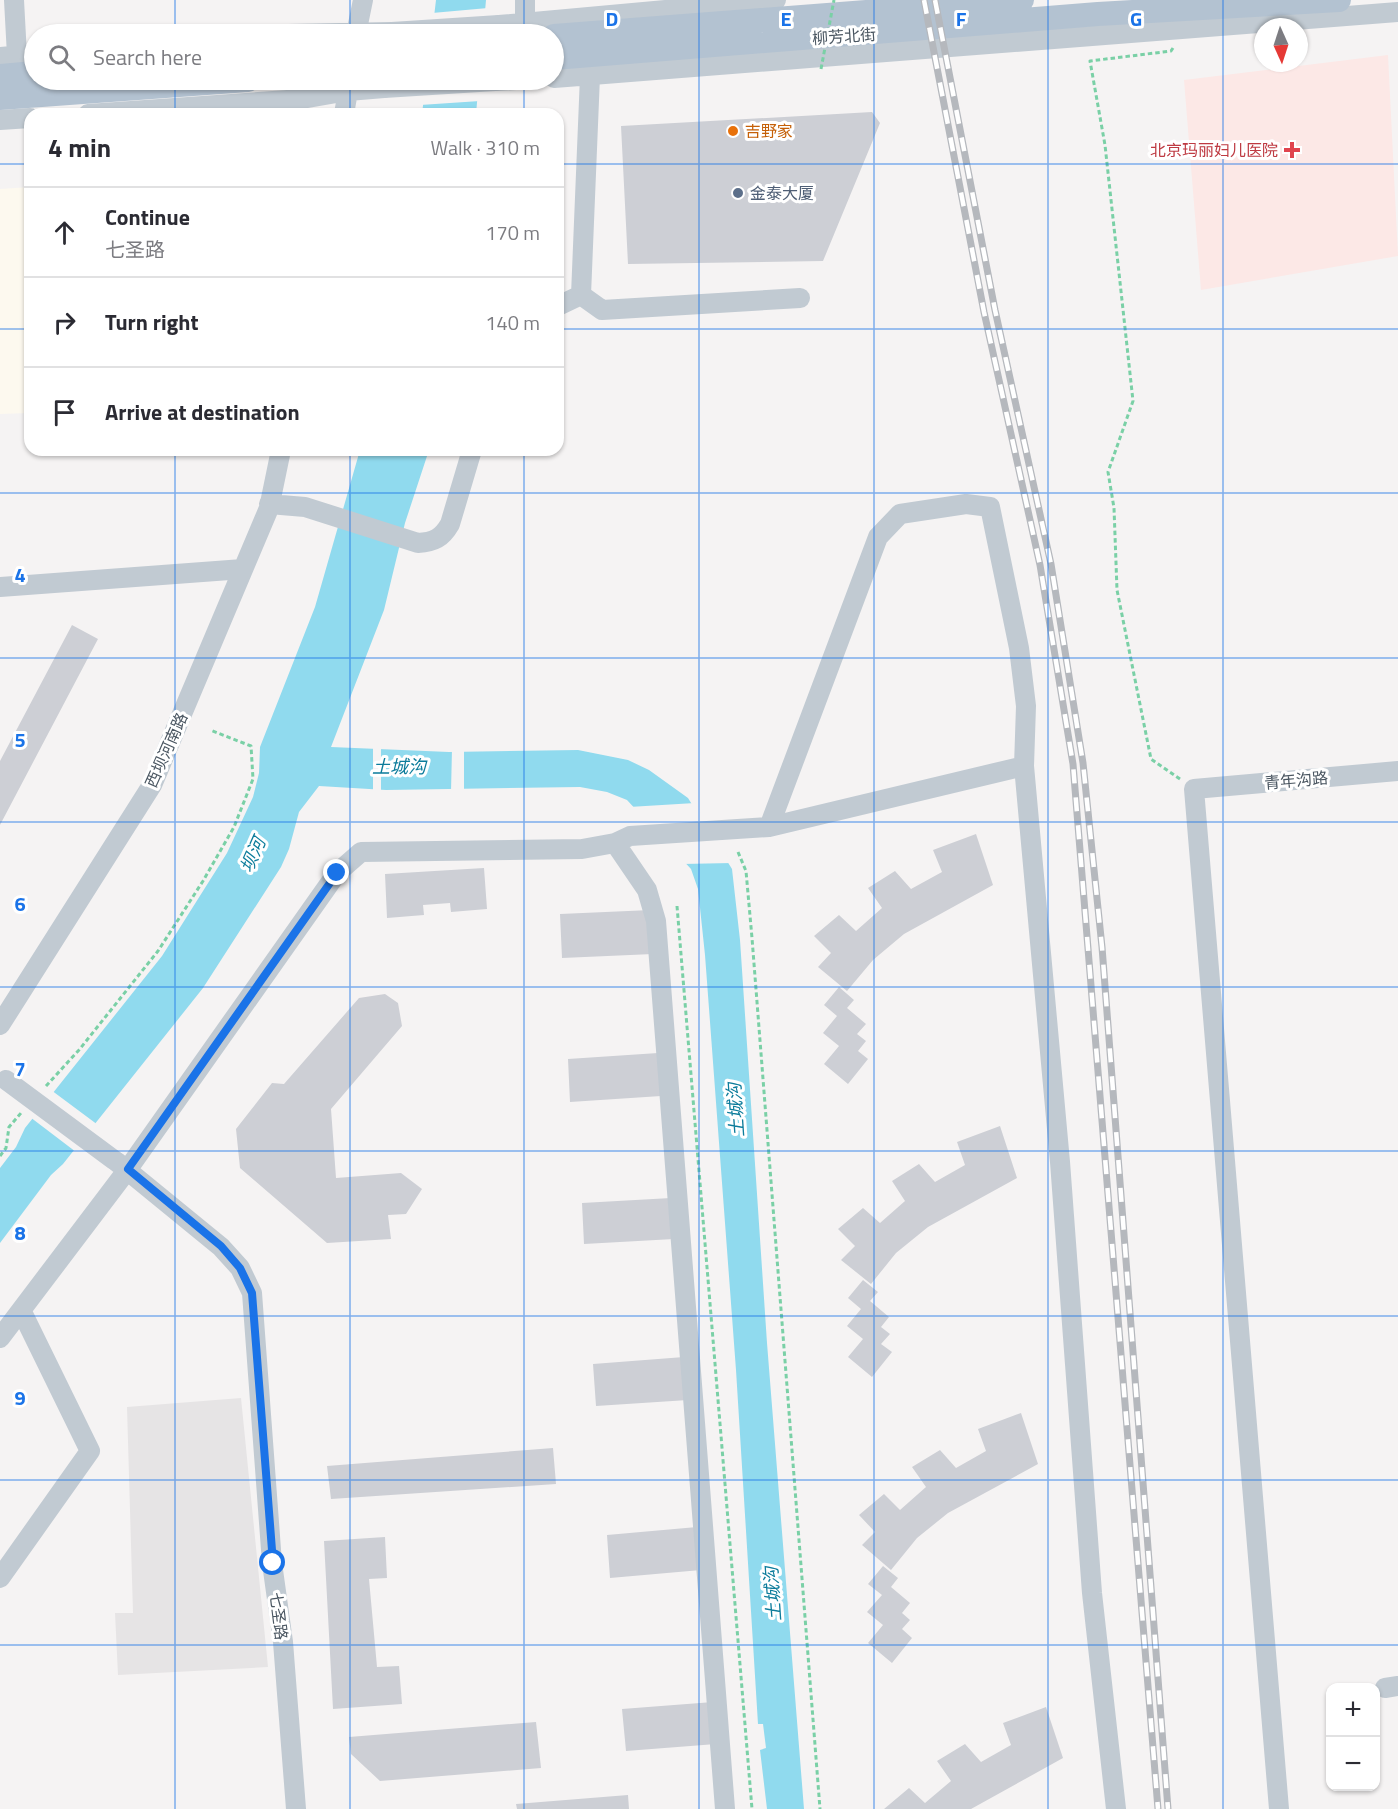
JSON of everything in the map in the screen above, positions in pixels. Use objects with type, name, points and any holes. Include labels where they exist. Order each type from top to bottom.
[{"type":"main road","name":"柳芳北街","points":[[564,35],[1022,0]]},
{"type":"main road","name":"柳芳北街","points":[[564,57],[1339,0]]},
{"type":"main road","points":[[0,98],[110,90]]},
{"type":"street","points":[[14,0],[17,65]]},
{"type":"street","points":[[358,24],[363,0]]},
{"type":"street","points":[[525,0],[525,21]]},
{"type":"street","points":[[506,24],[776,0]]},
{"type":"street","points":[[564,77],[1099,16],[1182,28],[1398,12]]},
{"type":"street","points":[[581,295],[590,76]]},
{"type":"street","points":[[174,108],[302,99],[332,90]]},
{"type":"street","points":[[345,108],[348,90]]},
{"type":"street","points":[[0,120],[24,118]]},
{"type":"street","points":[[581,295],[602,310],[800,298]]},
{"type":"street","points":[[564,303],[581,295]]},
{"type":"street","name":"西坝河南路","points":[[0,1025],[152,785],[269,504],[279,456]]},
{"type":"street","points":[[269,504],[305,507],[418,543],[433,542],[445,532],[470,456]]},
{"type":"street","points":[[769,827],[878,537],[900,514],[966,504],[990,507],[1019,648],[1026,706],[1024,766],[1060,1162],[1092,1593],[1116,1809]]},
{"type":"street","points":[[0,587],[243,569]]},
{"type":"street","points":[[0,1338],[121,1164],[337,873],[361,852],[582,849],[622,839],[729,828],[769,827],[1024,766]]},
{"type":"street","name":"青年沟路","points":[[1194,789],[1398,771]]},
{"type":"street","points":[[1194,789],[1279,1809]]},
{"type":"street","points":[[622,839],[647,890],[656,921],[725,1809]]},
{"type":"street","name":"七圣路","points":[[3,1078],[121,1164],[221,1246],[240,1268],[252,1293],[273,1563],[283,1642],[296,1809]]},
{"type":"street","points":[[0,1578],[90,1451],[21,1310]]},
{"type":"path","points":[[821,69],[834,0]]},
{"type":"path","points":[[1182,28],[1171,51],[1090,61],[1105,146],[1133,401],[1108,472],[1114,508],[1117,590],[1151,759],[1194,789]]},
{"type":"path","points":[[40,1093],[80,1050],[158,951],[234,827],[253,779],[251,746],[210,730]]},
{"type":"path","points":[[738,852],[746,871],[752,938],[820,1809]]},
{"type":"path","points":[[677,906],[752,1809]]},
{"type":"path","points":[[0,1156],[6,1148],[9,1127],[25,1110]]},
{"type":"shaded area","name":"北京玛丽妇儿医院","points":[[1388,55],[1398,256],[1201,290],[1184,80],[1254,71],[1308,72],[1308,65]]},
{"type":"shaded area","points":[[24,187],[24,413],[0,414],[0,189]]},
{"type":"shaded area","points":[[241,1398],[268,1667],[118,1675],[115,1613],[133,1613],[127,1407]]},
{"type":"water","points":[[436,0],[486,0],[484,24],[433,24]]},
{"type":"water","points":[[425,90],[478,90],[477,108],[423,108]]},
{"type":"water","points":[[358,456],[427,456],[405,523],[384,610],[331,747],[449,752],[578,750],[628,760],[649,770],[688,798],[732,869],[740,940],[767,1343],[804,1809],[767,1809],[760,1750],[766,1748],[763,1724],[758,1724],[736,1370],[698,889],[691,869],[627,800],[607,792],[580,787],[386,790],[319,786],[299,812],[289,849],[281,867],[203,988],[63,1164],[51,1175],[0,1243],[0,1168],[16,1147],[25,1128],[162,956],[227,853],[253,797],[259,773],[260,747],[315,607]]},
{"type":"pier","points":[[488,8],[487,24],[430,24],[432,13]]},
{"type":"pier","points":[[422,90],[481,90],[480,101],[420,105]]},
{"type":"pier","points":[[373,746],[381,746],[381,792],[373,791]]},
{"type":"pier","points":[[464,748],[464,791],[451,792],[452,749]]},
{"type":"pier","points":[[695,803],[732,863],[682,864],[629,807]]},
{"type":"pier","points":[[51,1090],[98,1125],[76,1152],[30,1117]]},
{"type":"building","name":"金泰大厦","points":[[872,112],[880,123],[823,261],[628,264],[621,126]]},
{"type":"building","points":[[72,625],[98,639],[0,825],[0,761]]},
{"type":"building","points":[[976,834],[993,885],[904,934],[873,960],[847,991],[818,967],[831,953],[814,936],[839,915],[856,931],[882,908],[868,888],[895,871],[911,889],[942,872],[933,850]]},
{"type":"building","points":[[484,868],[487,909],[451,912],[450,903],[423,905],[424,915],[387,918],[385,874]]},
{"type":"building","points":[[651,910],[653,954],[562,958],[560,914]]},
{"type":"building","points":[[839,987],[854,1000],[847,1008],[866,1024],[857,1034],[866,1041],[858,1051],[868,1059],[848,1084],[824,1064],[839,1046],[823,1033],[837,1016],[824,1005]]},
{"type":"building","points":[[385,994],[398,1003],[402,1026],[331,1109],[336,1178],[401,1173],[422,1189],[406,1214],[388,1215],[391,1239],[327,1243],[240,1168],[236,1129],[272,1083],[284,1084],[359,998]]},
{"type":"building","points":[[658,1053],[661,1096],[570,1102],[568,1059]]},
{"type":"building","points":[[1000,1126],[1017,1178],[928,1227],[896,1253],[871,1284],[841,1260],[855,1246],[838,1229],[863,1208],[880,1223],[905,1201],[892,1181],[919,1164],[935,1182],[965,1165],[957,1142]]},
{"type":"building","points":[[671,1198],[674,1239],[584,1244],[582,1203]]},
{"type":"building","points":[[863,1280],[878,1292],[870,1301],[889,1317],[881,1327],[890,1334],[881,1344],[892,1352],[872,1377],[848,1357],[863,1339],[847,1326],[861,1309],[848,1298]]},
{"type":"building","points":[[684,1357],[688,1400],[596,1406],[593,1364]]},
{"type":"building","points":[[1021,1413],[1038,1464],[948,1513],[917,1538],[891,1570],[862,1545],[875,1532],[859,1515],[884,1494],[900,1510],[926,1487],[912,1467],[940,1450],[956,1468],[986,1451],[978,1429]]},
{"type":"building","points":[[553,1448],[556,1484],[331,1499],[327,1466]]},
{"type":"building","points":[[697,1527],[701,1570],[610,1578],[607,1535]]},
{"type":"building","points":[[385,1537],[387,1578],[369,1579],[377,1667],[399,1666],[402,1704],[333,1709],[324,1541]]},
{"type":"building","points":[[883,1566],[898,1578],[891,1587],[910,1603],[902,1613],[910,1620],[902,1629],[912,1638],[892,1663],[868,1643],[883,1625],[867,1612],[882,1595],[868,1584]]},
{"type":"building","points":[[713,1702],[716,1744],[626,1751],[622,1709]]},
{"type":"building","points":[[1046,1707],[1063,1758],[971,1809],[884,1809],[909,1788],[925,1803],[951,1781],[937,1761],[965,1744],[981,1762],[1011,1745],[1003,1723]]},
{"type":"building","points":[[536,1722],[541,1768],[380,1781],[351,1754],[349,1737]]},
{"type":"building","points":[[628,1795],[629,1809],[517,1809],[516,1804]]},
{"type":"railway","points":[[924,0],[984,312],[1040,565],[1073,764],[1158,1809]]},
{"type":"railway","points":[[935,0],[995,310],[1051,564],[1083,763],[1102,947],[1168,1809]]},
{"type":"place","name":"吉野家","points":[[733,131]]},
{"type":"place","name":"北京玛丽妇儿医院","points":[[1292,150]]},
{"type":"place","name":"金泰大厦","points":[[738,193]]},
{"type":"route","points":[[273,1563],[252,1293],[240,1268],[221,1246],[128,1169],[337,873]]},
{"type":"water label","name":"土城沟","points":[[399,767]]},
{"type":"water label","name":"坝河","points":[[253,855]]},
{"type":"water label","name":"土城沟","points":[[736,1110]]},
{"type":"water label","name":"土城沟","points":[[773,1594]]}]
